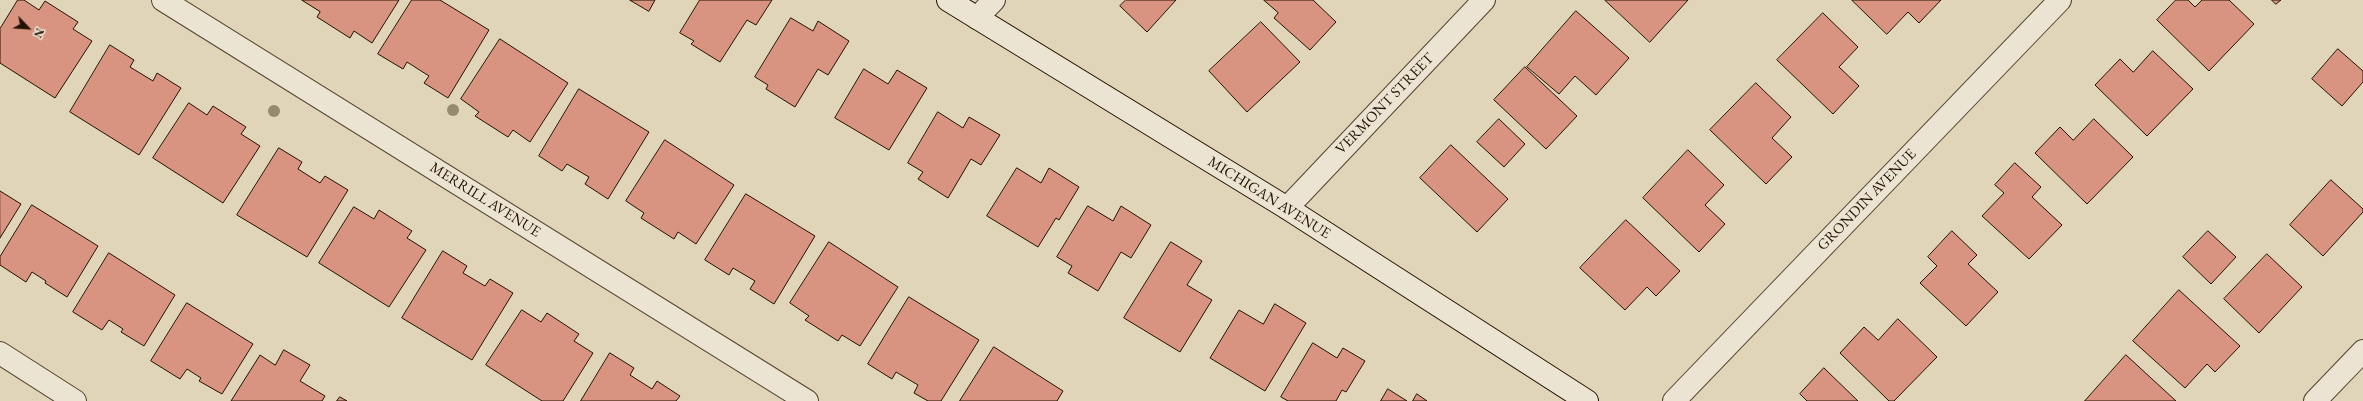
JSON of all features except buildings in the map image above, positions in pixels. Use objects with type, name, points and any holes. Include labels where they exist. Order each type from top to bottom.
[{"type":"street","name":"MERRILL AVENUE","points":[[163,0],[808,401]]},
{"type":"street","name":"MICHIGAN AVENUE","points":[[948,0],[1287,208],[1587,401]]},
{"type":"street","points":[[977,18],[994,0]]},
{"type":"street","name":"VERMONT STREET","points":[[1287,208],[1484,0]]},
{"type":"street","name":"GRONDIN AVENUE","points":[[1674,401],[2060,0]]},
{"type":"street","points":[[2315,401],[2363,352]]},
{"type":"street","points":[[0,353],[75,401]]}]
